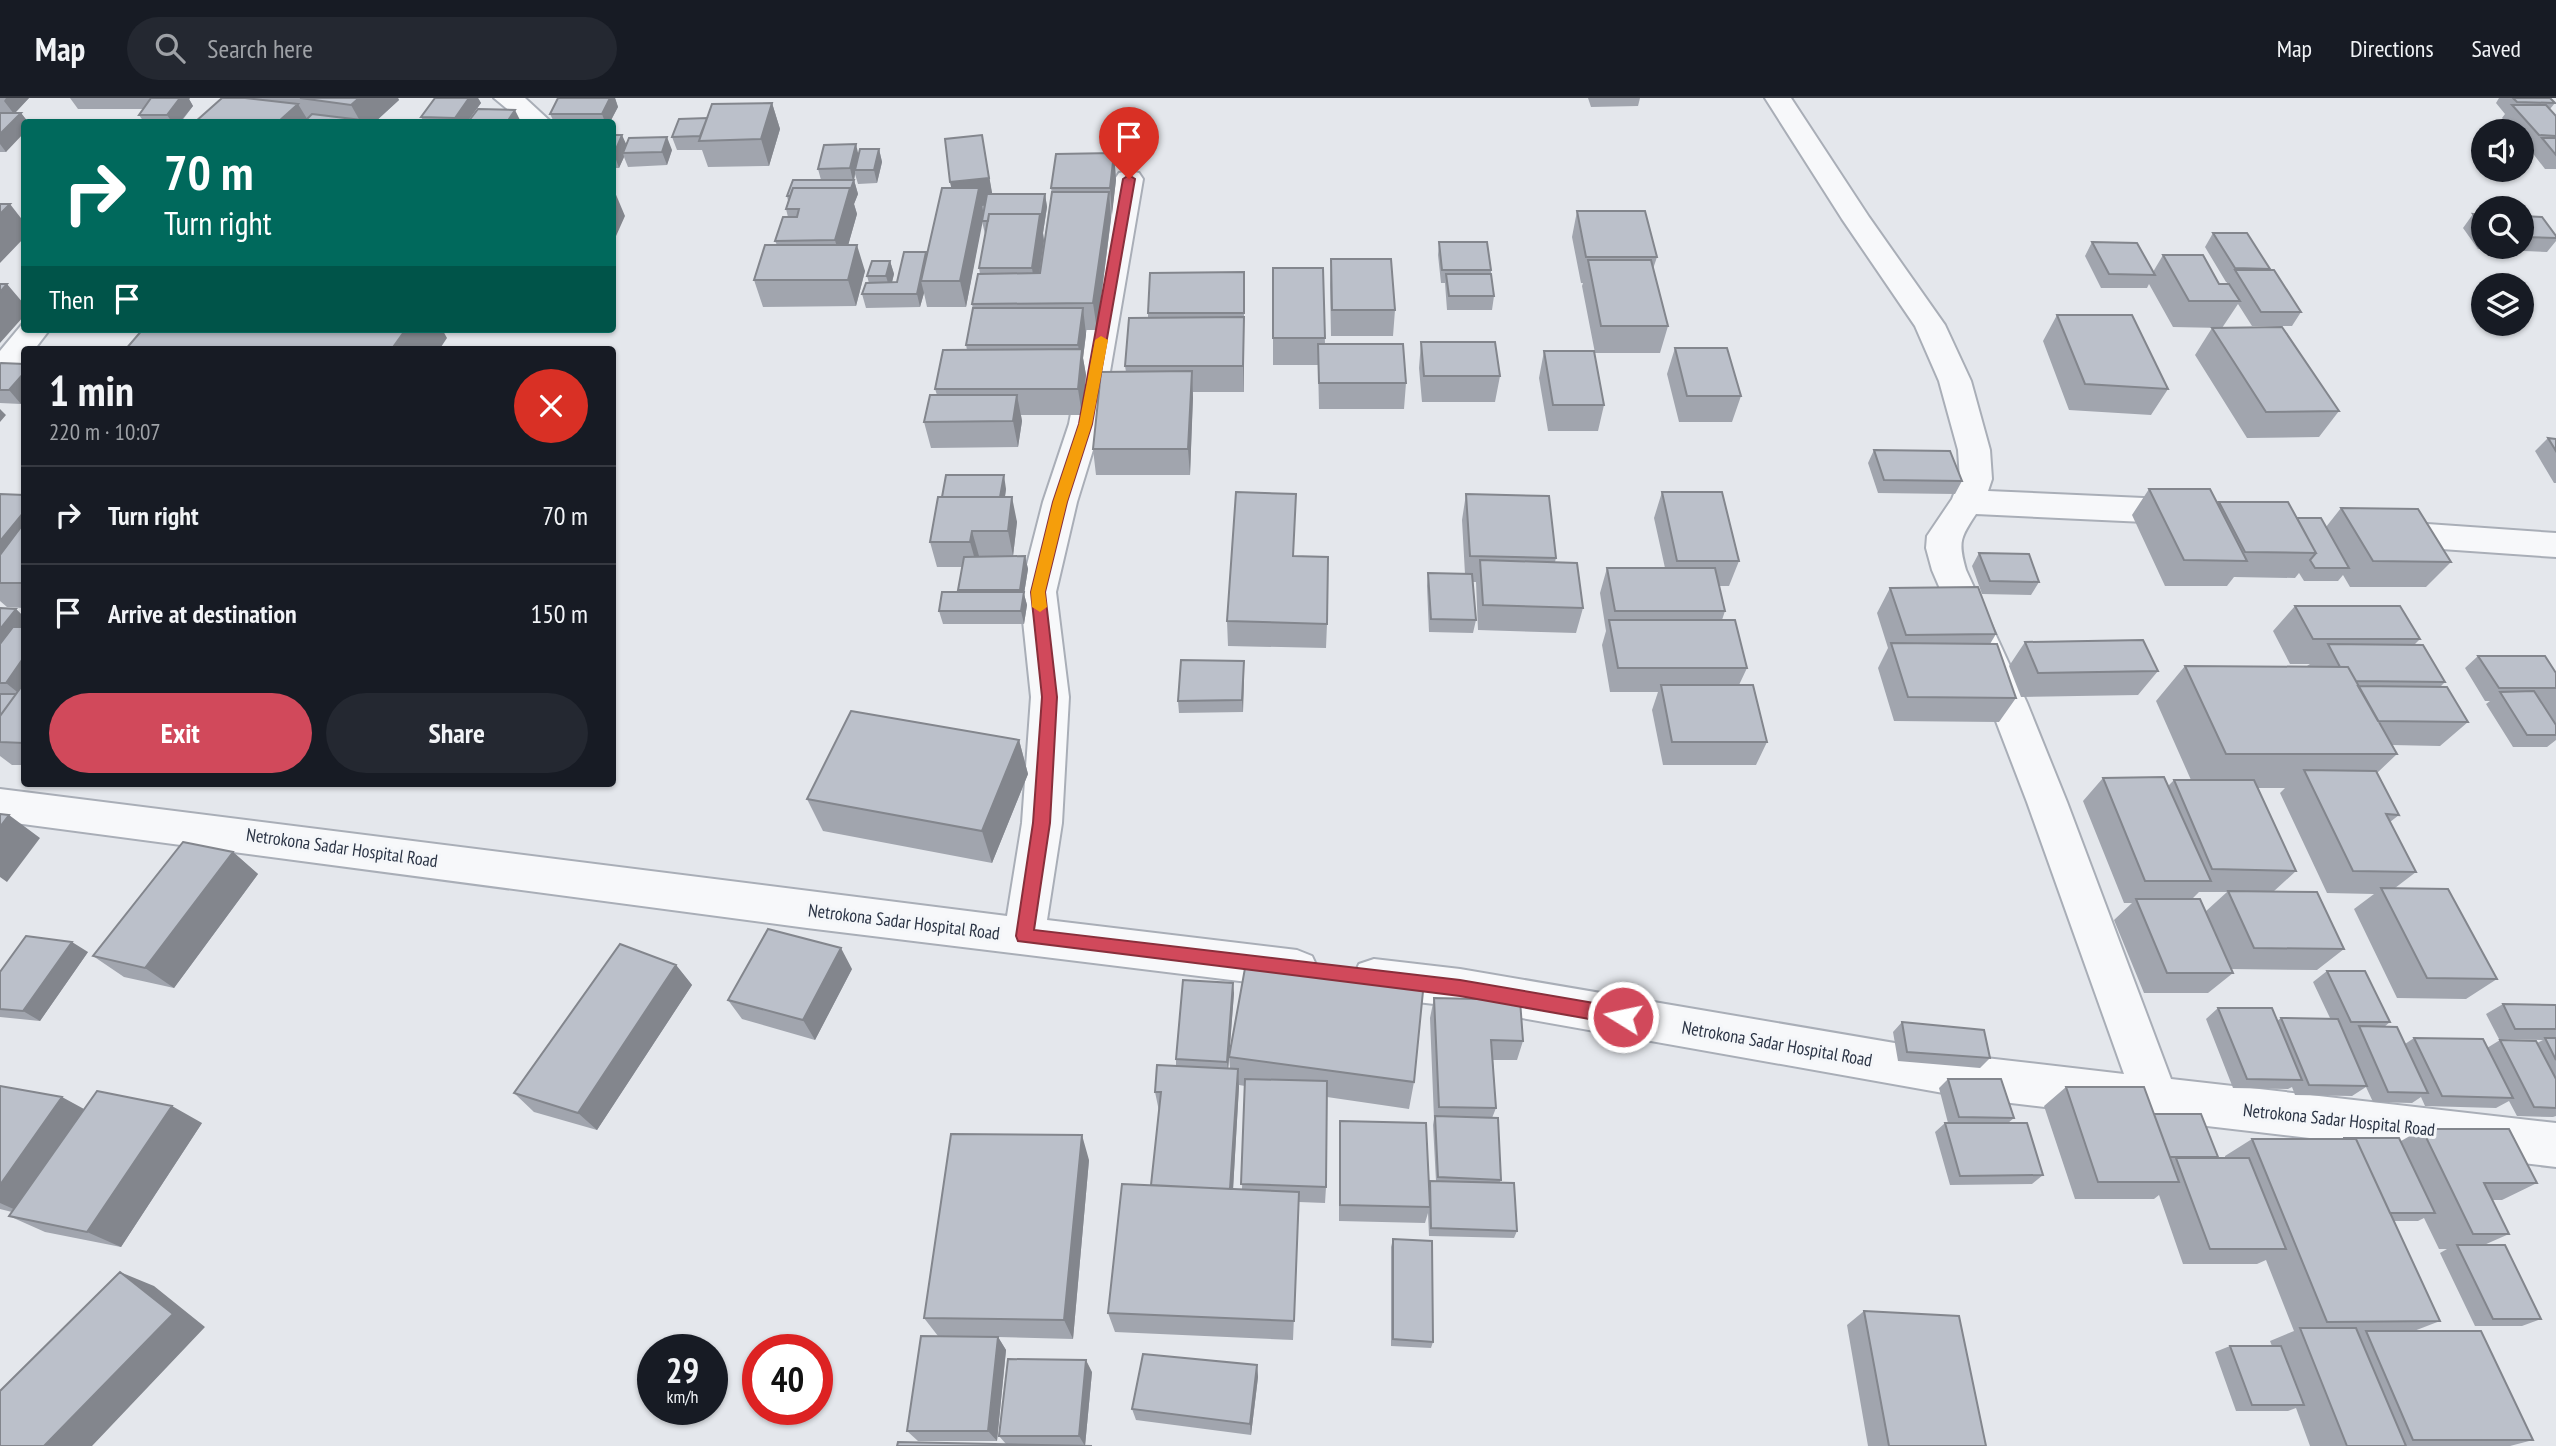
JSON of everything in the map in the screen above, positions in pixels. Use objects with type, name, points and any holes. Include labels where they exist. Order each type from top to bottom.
[{"type":"street","points":[[506,98],[535,119]]},
{"type":"street","points":[[1778,98],[1940,345],[1955,381],[1974,450],[1976,479],[1967,502],[1944,536],[1943,548],[2042,790],[2156,1100]]},
{"type":"street","points":[[1024,936],[1042,823],[1050,697],[1038,592],[1060,502],[1085,424],[1129,179]]},
{"type":"street","points":[[0,371],[32,333]]},
{"type":"street","points":[[1967,502],[2215,514]]},
{"type":"street","points":[[2360,530],[2556,545]]},
{"type":"street","name":"Netrokona Sadar Hospital Road","points":[[0,805],[1024,936],[1460,988],[1977,1078],[2556,1145]]},
{"type":"building","points":[[151,98],[180,98],[167,115],[139,115]]},
{"type":"building","points":[[222,98],[298,104],[281,119],[198,119]]},
{"type":"building","points":[[300,98],[359,98],[351,105]]},
{"type":"building","points":[[435,98],[469,98],[455,118],[421,117]]},
{"type":"building","points":[[558,98],[610,98],[602,114],[550,114]]},
{"type":"building","points":[[2513,98],[2550,98],[2555,103],[2517,102]]},
{"type":"building","points":[[772,103],[761,139],[699,141],[712,104]]},
{"type":"building","points":[[2512,105],[2546,105],[2556,116],[2556,136],[2539,135],[2534,129],[2534,119],[2525,119]]},
{"type":"building","points":[[478,109],[515,110],[509,119],[470,119]]},
{"type":"building","points":[[0,113],[21,113],[0,134]]},
{"type":"building","points":[[312,114],[353,119],[307,119]]},
{"type":"building","points":[[707,118],[700,136],[672,137],[679,119]]},
{"type":"building","points":[[616,135],[622,135],[616,149]]},
{"type":"building","points":[[982,135],[989,178],[950,182],[945,139]]},
{"type":"building","points":[[667,137],[662,152],[623,153],[629,138]]},
{"type":"building","points":[[2542,138],[2556,138],[2556,155]]},
{"type":"building","points":[[856,144],[850,168],[818,169],[824,145]]},
{"type":"building","points":[[860,149],[879,149],[874,170],[855,170]]},
{"type":"building","points":[[1114,153],[1110,188],[1051,188],[1056,154]]},
{"type":"building","points":[[793,180],[854,180],[850,191],[850,188],[793,188],[790,196],[787,196]]},
{"type":"building","points":[[793,188],[850,188],[835,240],[775,241],[783,217],[797,217],[799,209],[786,209]]},
{"type":"building","points":[[942,188],[979,188],[960,281],[921,281]]},
{"type":"building","points":[[1052,192],[1109,192],[1093,303],[972,304],[978,274],[1040,273]]},
{"type":"building","points":[[987,194],[1045,194],[1041,219],[1040,214],[989,214],[988,221],[982,221]]},
{"type":"building","points":[[0,204],[10,204],[0,214]]},
{"type":"building","points":[[1577,211],[1645,211],[1657,257],[1586,257]]},
{"type":"building","points":[[989,214],[1040,214],[1032,268],[979,268]]},
{"type":"building","points":[[2534,217],[2542,217],[2556,238],[2534,237]]},
{"type":"building","points":[[2213,233],[2247,233],[2270,269],[2235,268]]},
{"type":"building","points":[[1439,242],[1487,242],[1491,270],[1442,270]]},
{"type":"building","points":[[2092,242],[2137,243],[2155,275],[2109,274]]},
{"type":"building","points":[[765,245],[857,245],[848,280],[754,280]]},
{"type":"building","points":[[904,252],[926,252],[917,294],[862,294],[866,283],[897,282]]},
{"type":"building","points":[[2163,255],[2203,255],[2219,284],[2229,284],[2240,301],[2189,301]]},
{"type":"building","points":[[1331,259],[1391,259],[1395,310],[1332,310]]},
{"type":"building","points":[[1588,260],[1651,260],[1668,326],[1601,326]]},
{"type":"building","points":[[872,261],[890,261],[886,276],[867,276]]},
{"type":"building","points":[[1273,268],[1323,268],[1325,338],[1273,338]]},
{"type":"building","points":[[2235,270],[2274,270],[2301,312],[2261,312]]},
{"type":"building","points":[[1244,272],[1244,313],[1148,313],[1150,273]]},
{"type":"building","points":[[1446,274],[1491,274],[1494,296],[1449,296]]},
{"type":"building","points":[[973,308],[1083,308],[1078,345],[966,345]]},
{"type":"building","points":[[2057,315],[2132,315],[2168,389],[2085,384]]},
{"type":"building","points":[[1244,317],[1243,366],[1125,366],[1129,318]]},
{"type":"building","points":[[2282,327],[2339,411],[2266,412],[2212,328]]},
{"type":"building","points":[[140,333],[403,333],[394,346],[128,346]]},
{"type":"building","points":[[1421,342],[1495,342],[1500,376],[1424,376]]},
{"type":"building","points":[[1318,344],[1403,344],[1406,383],[1319,383]]},
{"type":"building","points":[[1675,348],[1727,348],[1741,396],[1687,396]]},
{"type":"building","points":[[1082,349],[1078,389],[935,389],[943,350]]},
{"type":"building","points":[[1544,351],[1594,351],[1604,405],[1553,405]]},
{"type":"building","points":[[0,364],[21,364],[21,376],[9,390],[0,390]]},
{"type":"building","points":[[1192,371],[1188,449],[1093,449],[1101,372]]},
{"type":"building","points":[[930,395],[1017,395],[1013,421],[924,422]]},
{"type":"building","points":[[2548,438],[2556,439],[2556,451]]},
{"type":"building","points":[[1874,450],[1950,451],[1962,481],[1884,480]]},
{"type":"building","points":[[946,475],[1004,475],[1000,497],[942,497]]},
{"type":"building","points":[[2149,489],[2210,489],[2247,561],[2184,560]]},
{"type":"building","points":[[1236,492],[1296,494],[1293,556],[1328,557],[1327,624],[1227,621]]},
{"type":"building","points":[[1662,492],[1722,492],[1739,561],[1677,561]]},
{"type":"building","points":[[0,494],[21,495],[21,516],[0,541]]},
{"type":"building","points":[[1466,494],[1549,496],[1556,558],[1470,556]]},
{"type":"building","points":[[938,497],[1012,497],[1008,531],[972,531],[970,542],[930,542]]},
{"type":"building","points":[[2219,502],[2288,502],[2316,553],[2245,552]]},
{"type":"building","points":[[2341,508],[2418,509],[2451,562],[2373,561]]},
{"type":"building","points":[[2297,518],[2321,518],[2349,568],[2315,568],[2310,560],[2316,553]]},
{"type":"building","points":[[21,527],[21,583],[0,583],[0,555]]},
{"type":"building","points":[[1979,553],[2029,554],[2039,582],[1990,581]]},
{"type":"building","points":[[1025,556],[1020,590],[958,590],[964,557]]},
{"type":"building","points":[[1480,560],[1577,563],[1583,608],[1483,605]]},
{"type":"building","points":[[1607,568],[1715,568],[1725,611],[1615,611]]},
{"type":"building","points":[[1428,573],[1472,574],[1476,620],[1431,619]]},
{"type":"building","points":[[1978,587],[1996,634],[1906,635],[1890,588]]},
{"type":"building","points":[[942,592],[1024,592],[1021,611],[939,611]]},
{"type":"building","points":[[2295,606],[2400,606],[2420,639],[2313,639]]},
{"type":"building","points":[[0,608],[16,609],[0,629]]},
{"type":"building","points":[[1609,620],[1735,620],[1747,668],[1618,668]]},
{"type":"building","points":[[13,627],[21,627],[21,661],[6,683],[0,683],[0,644]]},
{"type":"building","points":[[2143,640],[2158,671],[2038,673],[2025,642]]},
{"type":"building","points":[[1891,643],[1997,644],[2016,698],[1908,697]]},
{"type":"building","points":[[2328,644],[2423,645],[2445,682],[2356,681],[2348,667],[2340,667]]},
{"type":"building","points":[[2478,656],[2545,656],[2556,673],[2556,688],[2499,688]]},
{"type":"building","points":[[1181,660],[1244,661],[1242,700],[1178,701]]},
{"type":"building","points":[[2185,666],[2348,667],[2397,754],[2226,754]]},
{"type":"building","points":[[1661,685],[1753,685],[1767,742],[1672,742]]},
{"type":"building","points":[[2358,686],[2447,687],[2468,722],[2378,721]]},
{"type":"building","points":[[21,687],[21,743],[0,742],[0,716]]},
{"type":"building","points":[[2534,691],[2556,725],[2556,735],[2527,735],[2500,692]]},
{"type":"building","points":[[0,694],[16,694],[0,716]]},
{"type":"building","points":[[851,711],[1019,740],[982,831],[807,799]]},
{"type":"building","points":[[2304,770],[2376,771],[2399,815],[2386,814],[2416,872],[2353,871]]},
{"type":"building","points":[[2164,777],[2211,881],[2145,881],[2103,778]]},
{"type":"building","points":[[2174,780],[2254,780],[2296,871],[2212,869]]},
{"type":"building","points":[[0,814],[9,815],[0,827]]},
{"type":"building","points":[[183,842],[233,852],[145,968],[93,956]]},
{"type":"building","points":[[2381,888],[2448,889],[2497,979],[2427,978]]},
{"type":"building","points":[[2228,891],[2317,892],[2344,949],[2254,948]]},
{"type":"building","points":[[2136,899],[2200,899],[2233,973],[2167,973]]},
{"type":"building","points":[[768,929],[841,948],[803,1020],[728,1000]]},
{"type":"building","points":[[26,936],[72,942],[23,1011],[0,1009],[0,972]]},
{"type":"building","points":[[620,944],[676,965],[578,1113],[514,1093]]},
{"type":"building","points":[[1247,957],[1424,981],[1414,1082],[1229,1057]]},
{"type":"building","points":[[2327,971],[2365,971],[2390,1022],[2351,1022]]},
{"type":"building","points":[[1183,980],[1233,983],[1227,1062],[1176,1059]]},
{"type":"building","points":[[1434,998],[1520,1000],[1523,1041],[1491,1040],[1496,1108],[1439,1107]]},
{"type":"building","points":[[2503,1004],[2556,1005],[2556,1029],[2515,1029]]},
{"type":"building","points":[[2218,1008],[2272,1008],[2302,1080],[2247,1079]]},
{"type":"building","points":[[2281,1018],[2338,1019],[2367,1086],[2309,1085]]},
{"type":"building","points":[[1902,1022],[1984,1030],[1990,1058],[1907,1052]]},
{"type":"building","points":[[2359,1026],[2397,1027],[2428,1093],[2388,1092]]},
{"type":"building","points":[[2414,1038],[2483,1039],[2513,1098],[2442,1096]]},
{"type":"building","points":[[2545,1038],[2556,1038],[2556,1060]]},
{"type":"building","points":[[2500,1040],[2536,1041],[2556,1079],[2556,1108],[2534,1107]]},
{"type":"building","points":[[1157,1065],[1238,1069],[1230,1189],[1151,1185],[1161,1092],[1155,1092]]},
{"type":"building","points":[[1245,1079],[1327,1081],[1326,1187],[1241,1184]]},
{"type":"building","points":[[1948,1079],[2001,1079],[2014,1118],[1959,1117]]},
{"type":"building","points":[[0,1086],[62,1097],[0,1185]]},
{"type":"building","points":[[2066,1087],[2144,1087],[2179,1182],[2098,1182]]},
{"type":"building","points":[[97,1091],[172,1106],[87,1232],[9,1216]]},
{"type":"building","points":[[2154,1114],[2201,1114],[2218,1157],[2170,1157]]},
{"type":"building","points":[[1435,1116],[1498,1118],[1501,1180],[1438,1177]]},
{"type":"building","points":[[1340,1121],[1426,1123],[1430,1207],[1340,1205]]},
{"type":"building","points":[[1945,1123],[2027,1123],[2043,1175],[1960,1176]]},
{"type":"building","points":[[2422,1129],[2509,1129],[2537,1183],[2484,1183],[2509,1234],[2473,1234]]},
{"type":"building","points":[[951,1134],[1082,1135],[1064,1320],[924,1318]]},
{"type":"building","points":[[2343,1138],[2399,1138],[2435,1213],[2390,1213],[2356,1139]]},
{"type":"building","points":[[2252,1139],[2356,1139],[2440,1321],[2327,1322]]},
{"type":"building","points":[[2176,1158],[2249,1158],[2286,1249],[2210,1249]]},
{"type":"building","points":[[1430,1181],[1514,1183],[1517,1231],[1431,1228]]},
{"type":"building","points":[[1122,1184],[1299,1192],[1294,1321],[1108,1313]]},
{"type":"building","points":[[1393,1239],[1432,1241],[1433,1342],[1393,1339]]},
{"type":"building","points":[[2457,1245],[2505,1245],[2541,1319],[2493,1319]]},
{"type":"building","points":[[120,1272],[173,1314],[44,1446],[0,1446],[0,1391]]},
{"type":"building","points":[[1864,1311],[1959,1316],[1986,1446],[1889,1446]]},
{"type":"building","points":[[2300,1328],[2356,1328],[2406,1446],[2347,1446]]},
{"type":"building","points":[[2366,1331],[2481,1331],[2533,1440],[2413,1440]]},
{"type":"building","points":[[921,1336],[998,1337],[988,1431],[907,1431]]},
{"type":"building","points":[[2230,1346],[2281,1346],[2304,1405],[2252,1405]]},
{"type":"building","points":[[1143,1354],[1257,1365],[1250,1424],[1132,1409]]},
{"type":"building","points":[[1008,1359],[1086,1360],[1079,1436],[999,1436]]},
{"type":"building","points":[[898,1442],[1092,1446],[897,1446]]},
{"type":"slow traffic","points":[[1040,607],[1038,592],[1060,502],[1085,424],[1101,340]]},
{"type":"route","points":[[1129,179],[1085,424],[1060,502],[1038,592],[1050,697],[1042,823],[1024,936],[1460,988],[1623,1017]]}]
